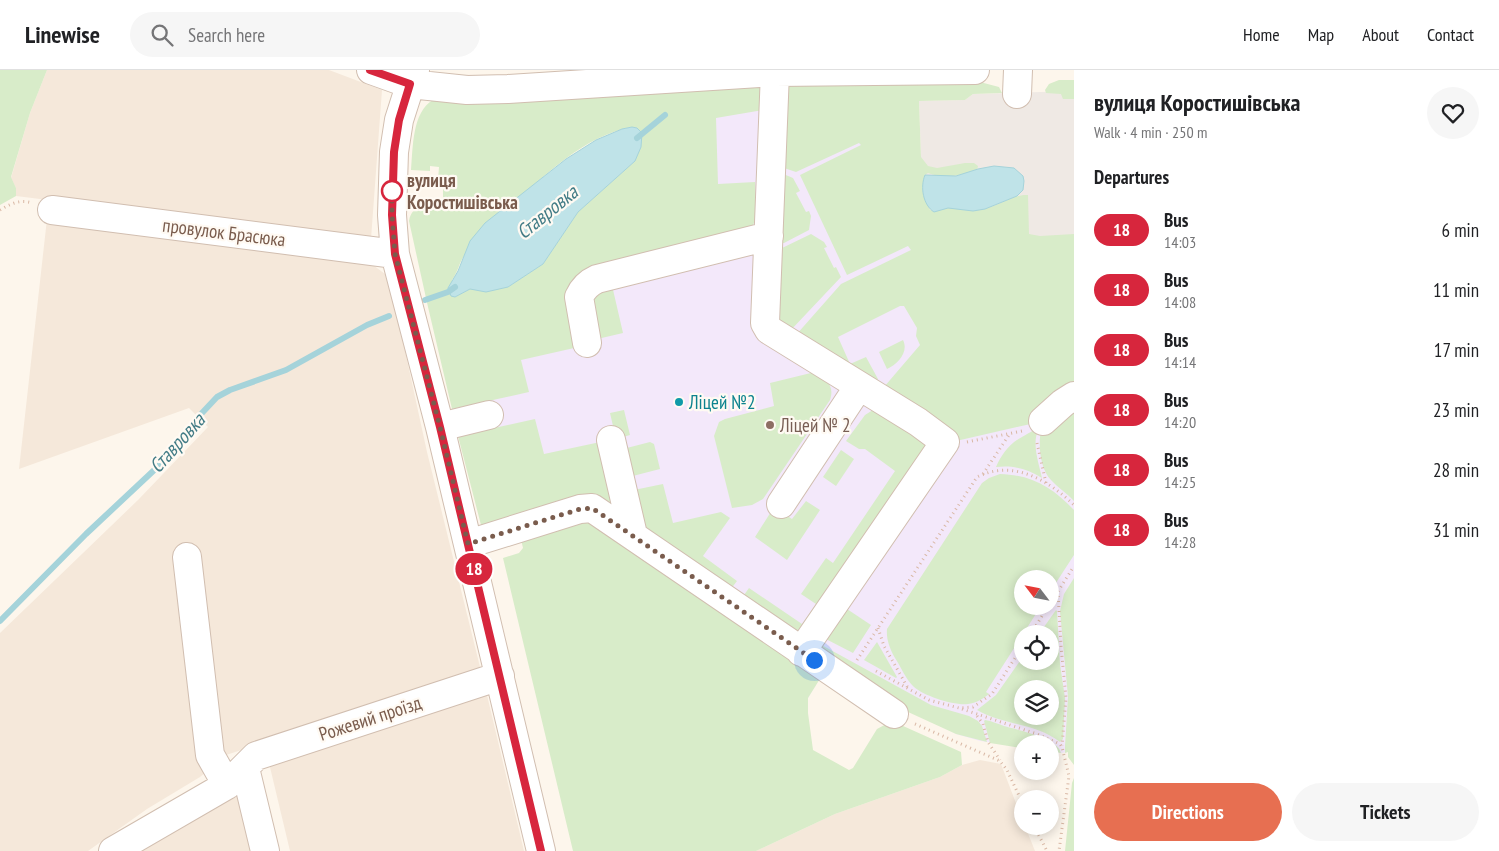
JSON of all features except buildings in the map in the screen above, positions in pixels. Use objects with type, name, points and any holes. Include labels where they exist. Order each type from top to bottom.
[{"type":"street","points":[[370,70],[412,77],[467,90],[775,72],[975,70]]},
{"type":"street","points":[[775,72],[765,323],[769,330],[918,422],[945,442],[801,652]]},
{"type":"street","points":[[412,77],[399,120],[394,152],[392,215],[395,254],[440,427],[541,851]]},
{"type":"street","name":"провулок Брасюка","points":[[52,210],[395,254]]},
{"type":"street","points":[[587,343],[579,297],[582,290],[589,283],[597,279],[768,236]]},
{"type":"street","points":[[781,504],[859,386]]},
{"type":"street","points":[[1043,421],[1074,396]]},
{"type":"street","points":[[440,427],[489,415]]},
{"type":"street","points":[[611,440],[633,535]]},
{"type":"street","points":[[468,544],[592,508],[894,714]]},
{"type":"street","points":[[187,558],[210,755],[236,776],[265,851]]},
{"type":"street","name":"Рожевий проїзд","points":[[113,851],[236,776],[256,756],[500,676]]},
{"type":"path","points":[[0,210],[10,204],[25,200],[52,210]]},
{"type":"path","points":[[942,447],[1026,430],[1043,421]]},
{"type":"path","points":[[1043,421],[1037,440],[1046,484]]},
{"type":"path","points":[[983,474],[1009,434]]},
{"type":"path","points":[[865,664],[857,660],[977,477],[989,471],[1022,472],[1061,492],[1074,505]]},
{"type":"path","points":[[1059,589],[1074,566]]},
{"type":"path","points":[[1059,609],[1066,698],[1062,747],[1069,776],[1059,851]]},
{"type":"path","points":[[878,628],[884,646],[908,689]]},
{"type":"path","points":[[959,708],[973,707],[992,694],[1014,660]]},
{"type":"path","points":[[873,669],[929,700],[1038,734],[1060,744],[1062,747]]},
{"type":"path","points":[[894,714],[1000,761]]},
{"type":"path","points":[[974,714],[983,724],[988,742],[1007,770],[1016,790]]},
{"type":"path","points":[[1038,835],[1046,851]]},
{"type":"shaded area","points":[[47,70],[329,70],[382,90],[371,239],[302,228],[185,217],[16,196],[16,188],[11,178],[30,113]]},
{"type":"shaded area","points":[[1074,91],[1074,237],[972,284],[902,168],[921,157],[919,101],[965,100],[973,94]]},
{"type":"shaded area","name":"Ліцей № 2","points":[[850,100],[1074,469],[1074,751],[1059,753],[1059,735],[1014,735],[1014,746],[980,741],[956,734],[829,663],[808,698],[492,429],[465,317],[704,105]]},
{"type":"shaded area","points":[[47,219],[369,262],[389,277],[427,452],[481,671],[226,755],[200,777],[147,809],[88,851],[0,851],[0,633],[138,500],[208,427],[189,408],[19,469]]},
{"type":"shaded area","points":[[487,695],[524,851],[290,851],[269,763]]},
{"type":"shaded area","points":[[980,760],[1001,764],[1014,798],[1014,835],[1029,835],[1035,851],[756,851],[835,814],[940,777],[962,765]]},
{"type":"shaded area","points":[[243,792],[258,851],[133,851],[152,837]]},
{"type":"green space","points":[[0,70],[47,70],[30,113],[11,177],[16,188],[16,196],[0,205]]},
{"type":"green space","points":[[1059,80],[1074,80],[1074,99],[1063,99],[1061,94],[1046,93],[1045,90],[1049,84]]},
{"type":"green space","points":[[980,82],[999,87],[1002,93],[973,94],[965,100],[919,101],[921,157],[928,166],[937,168],[974,163],[978,166],[977,170],[959,175],[940,176],[928,173],[925,175],[925,198],[930,210],[936,211],[949,208],[980,210],[1017,196],[1028,195],[1029,234],[1040,236],[1074,234],[1074,391],[1035,423],[956,441],[884,387],[920,345],[916,336],[917,328],[904,306],[900,306],[838,337],[850,364],[866,357],[878,379],[873,386],[796,335],[841,284],[911,250],[908,246],[847,275],[800,175],[861,145],[859,143],[796,172],[781,167],[787,86]]},
{"type":"green space","points":[[761,86],[763,110],[716,118],[718,184],[755,182],[756,216],[752,229],[593,274],[583,346],[521,360],[529,392],[452,409],[409,221],[417,208],[443,203],[443,181],[438,180],[439,167],[430,166],[430,171],[411,170],[413,141],[417,122],[426,106],[433,100]],"holes":[[[632,127],[637,128],[635,161],[578,212],[543,264],[508,287],[470,289],[455,297],[452,280],[462,259],[474,244],[522,196],[556,166],[593,141],[612,132]]]},
{"type":"green space","points":[[781,173],[793,178],[800,191],[796,193],[806,212],[809,211],[811,216],[809,230],[784,243],[780,243]]},
{"type":"green space","points":[[811,234],[824,242],[827,247],[824,248],[841,277],[790,331],[779,322],[780,249]]},
{"type":"green space","points":[[611,281],[623,333],[593,340],[588,293]]},
{"type":"green space","points":[[903,340],[905,349],[901,357],[887,369],[879,352]]},
{"type":"green space","points":[[815,372],[828,383],[831,390],[830,400],[763,499],[752,505],[732,508],[714,436],[719,422],[774,406],[770,383]]},
{"type":"green space","points":[[1074,403],[1074,501],[1054,483],[1044,470],[1040,443],[1041,430]]},
{"type":"green space","points":[[876,408],[930,442],[797,635],[739,602],[749,588],[802,624],[816,604],[801,594],[826,558],[833,563],[895,471],[865,449],[859,449],[846,441],[865,415]]},
{"type":"green space","points":[[624,410],[630,435],[616,439],[610,413]]},
{"type":"green space","points":[[535,419],[544,454],[605,441],[614,505],[495,529],[481,525],[458,436]]},
{"type":"green space","points":[[1038,426],[1036,447],[1042,478],[1020,468],[996,467],[1010,446]]},
{"type":"green space","points":[[650,442],[654,444],[660,469],[625,478],[619,450]]},
{"type":"green space","points":[[841,450],[854,459],[836,486],[823,477]]},
{"type":"green space","points":[[1000,474],[1022,477],[1041,484],[1058,495],[1074,510],[1074,555],[1059,578],[1059,570],[1014,570],[1014,615],[1035,615],[1029,625],[1014,625],[1014,648],[986,692],[989,694],[971,703],[948,702],[925,694],[911,684],[891,651],[887,629],[982,483]]},
{"type":"green space","points":[[663,484],[673,523],[721,512],[730,518],[703,556],[737,581],[727,594],[645,538],[629,491]]},
{"type":"green space","points":[[806,501],[820,510],[787,560],[755,537],[774,507],[792,519]]},
{"type":"green space","points":[[580,515],[823,674],[808,698],[813,750],[849,770],[853,768],[877,729],[892,721],[961,752],[962,765],[940,777],[835,814],[756,851],[573,851],[503,558],[519,553],[523,548],[520,535]]},
{"type":"green space","points":[[1074,578],[1074,765],[1068,757],[1068,752],[1065,753],[1068,697],[1060,611],[1064,594]]},
{"type":"green space","points":[[841,605],[871,625],[853,653],[820,636]]},
{"type":"green space","points":[[1052,615],[1057,615],[1058,625],[1045,625]]},
{"type":"green space","points":[[877,642],[897,677],[896,678],[864,660]]},
{"type":"green space","points":[[818,643],[931,705],[969,716],[978,721],[982,726],[987,742],[956,734],[895,706],[822,658]]},
{"type":"green space","points":[[1059,646],[1065,698],[1063,739],[1060,742],[1059,735],[1049,735],[1022,725],[1059,725],[1059,680],[1014,680],[1014,723],[997,719],[977,710],[996,695],[1014,669],[1059,670]]},
{"type":"green space","points":[[984,721],[1035,735],[1014,735],[1014,747],[990,743]]},
{"type":"green space","points":[[1074,778],[1074,851],[1065,851],[1072,783]]},
{"type":"water","points":[[637,128],[642,133],[641,147],[635,161],[578,212],[543,264],[508,287],[486,292],[470,289],[455,297],[451,296],[448,288],[458,271],[470,241],[485,223],[566,159],[596,140],[622,129]]},
{"type":"water","points":[[994,166],[1014,168],[1023,176],[1023,190],[1017,196],[985,209],[973,211],[948,208],[934,212],[927,205],[923,190],[925,175],[956,176]]},
{"type":"waterway","name":"Ставровка","points":[[637,138],[665,115]]},
{"type":"waterway","name":"Ставровка","points":[[425,300],[448,292],[455,287]]},
{"type":"waterway","name":"Ставровка","points":[[0,621],[86,534],[166,459],[217,397],[230,390],[286,370],[367,325],[389,316]]},
{"type":"bus line","name":"18","points":[[370,70],[410,84],[399,120],[394,152],[392,215],[395,254],[440,427],[541,851]]},
{"type":"place","name":"вулиця Коростишівська","points":[[392,191]]},
{"type":"place","name":"Ліцей №2","points":[[679,402]]},
{"type":"place","name":"Ліцей № 2","points":[[770,425]]},
{"type":"route","points":[[392,191],[392,187],[395,254],[468,544],[580,509],[592,508],[814,660]]}]
